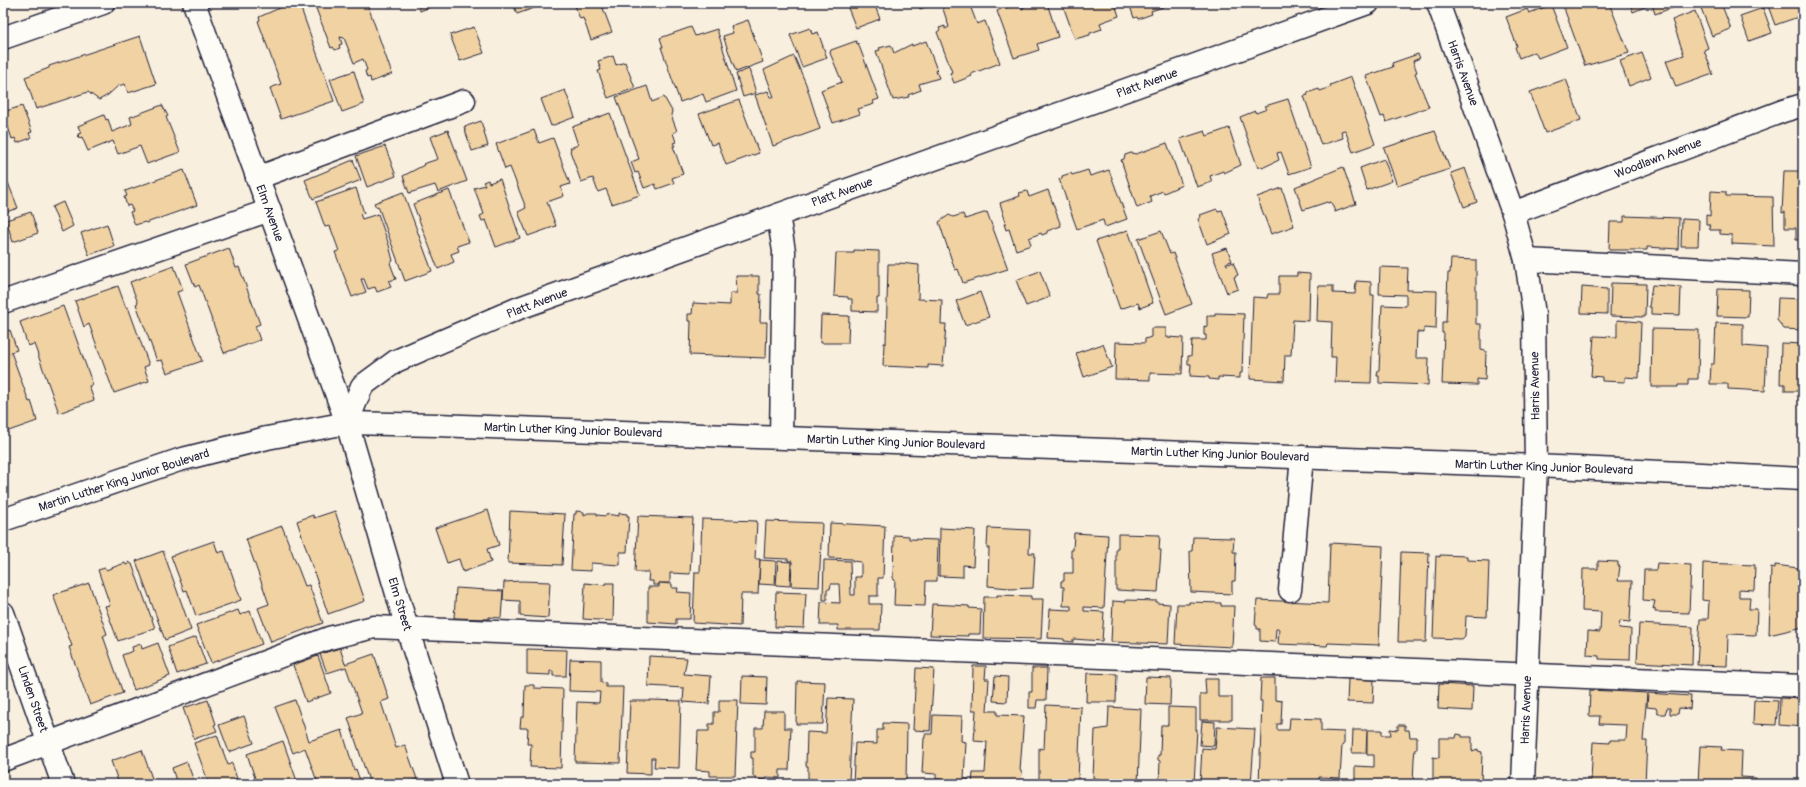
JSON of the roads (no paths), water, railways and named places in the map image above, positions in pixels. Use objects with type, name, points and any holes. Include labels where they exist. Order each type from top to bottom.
[{"type":"street","points":[[3,38],[103,3]]},
{"type":"street","name":"Elm Avenue","points":[[194,3],[347,423]]},
{"type":"street","name":"Platt Avenue","points":[[347,423],[362,386],[396,361],[520,308],[1368,3]]},
{"type":"street","name":"Harris Avenue","points":[[1438,3],[1513,213],[1526,260],[1534,314],[1536,466],[1523,784]]},
{"type":"street","points":[[258,178],[464,101]]},
{"type":"street","name":"Woodlawn Avenue","points":[[1513,213],[1783,111],[1803,105]]},
{"type":"street","points":[[3,302],[270,210]]},
{"type":"street","points":[[778,215],[784,251],[781,437]]},
{"type":"street","points":[[1526,260],[1803,274]]},
{"type":"street","name":"Martin Luther King Junior Boulevard","points":[[3,520],[179,460],[267,438],[347,423],[444,425],[1302,457],[1536,466],[1803,479]]},
{"type":"street","name":"Elm Street","points":[[347,423],[407,628],[457,784]]},
{"type":"street","points":[[1290,590],[1302,457]]},
{"type":"street","name":"Linden Street","points":[[3,613],[63,784]]},
{"type":"street","points":[[3,760],[329,638],[374,627],[1803,686]]}]
